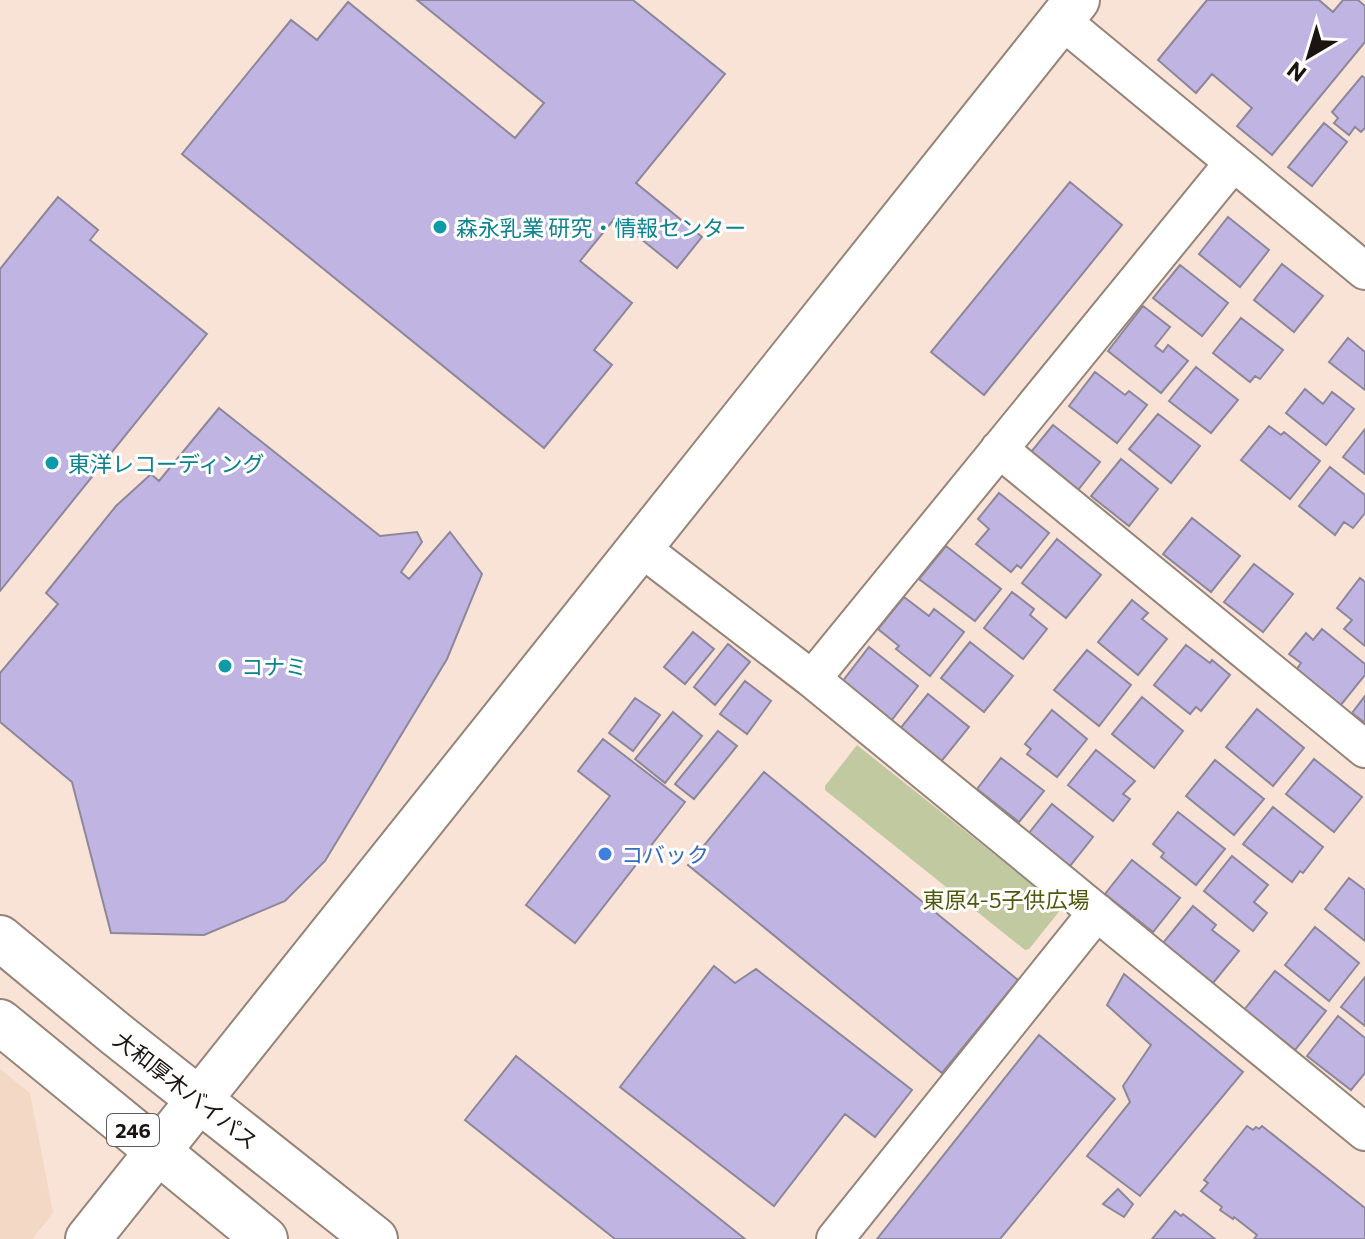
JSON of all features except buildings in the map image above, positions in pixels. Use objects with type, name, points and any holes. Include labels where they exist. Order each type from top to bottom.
[{"type":"main road","points":[[88,1239],[1069,10]]},
{"type":"main road","name":"大和厚木バイパス","points":[[0,938],[375,1239]]},
{"type":"main road","name":"246","points":[[0,1022],[265,1239]]},
{"type":"street","points":[[1069,10],[1233,163],[1365,271]]},
{"type":"street","points":[[812,679],[1233,163]]},
{"type":"street","points":[[999,449],[1365,749]]},
{"type":"street","points":[[641,548],[812,679],[1365,1132]]},
{"type":"street","points":[[835,1239],[1097,912]]},
{"type":"shaded area","points":[[0,1069],[30,1093],[53,1213],[32,1239],[0,1239]]},
{"type":"green space","name":"東原4-5子供広場","points":[[857,745],[1062,908],[1029,949],[1025,950],[825,790]]},
{"type":"place","name":"森永乳業 研究・情報センター","points":[[440,227]]},
{"type":"place","name":"東洋レコーディング","points":[[52,463]]},
{"type":"place","name":"コナミ","points":[[225,666]]},
{"type":"place","name":"コバック","points":[[605,854]]}]
